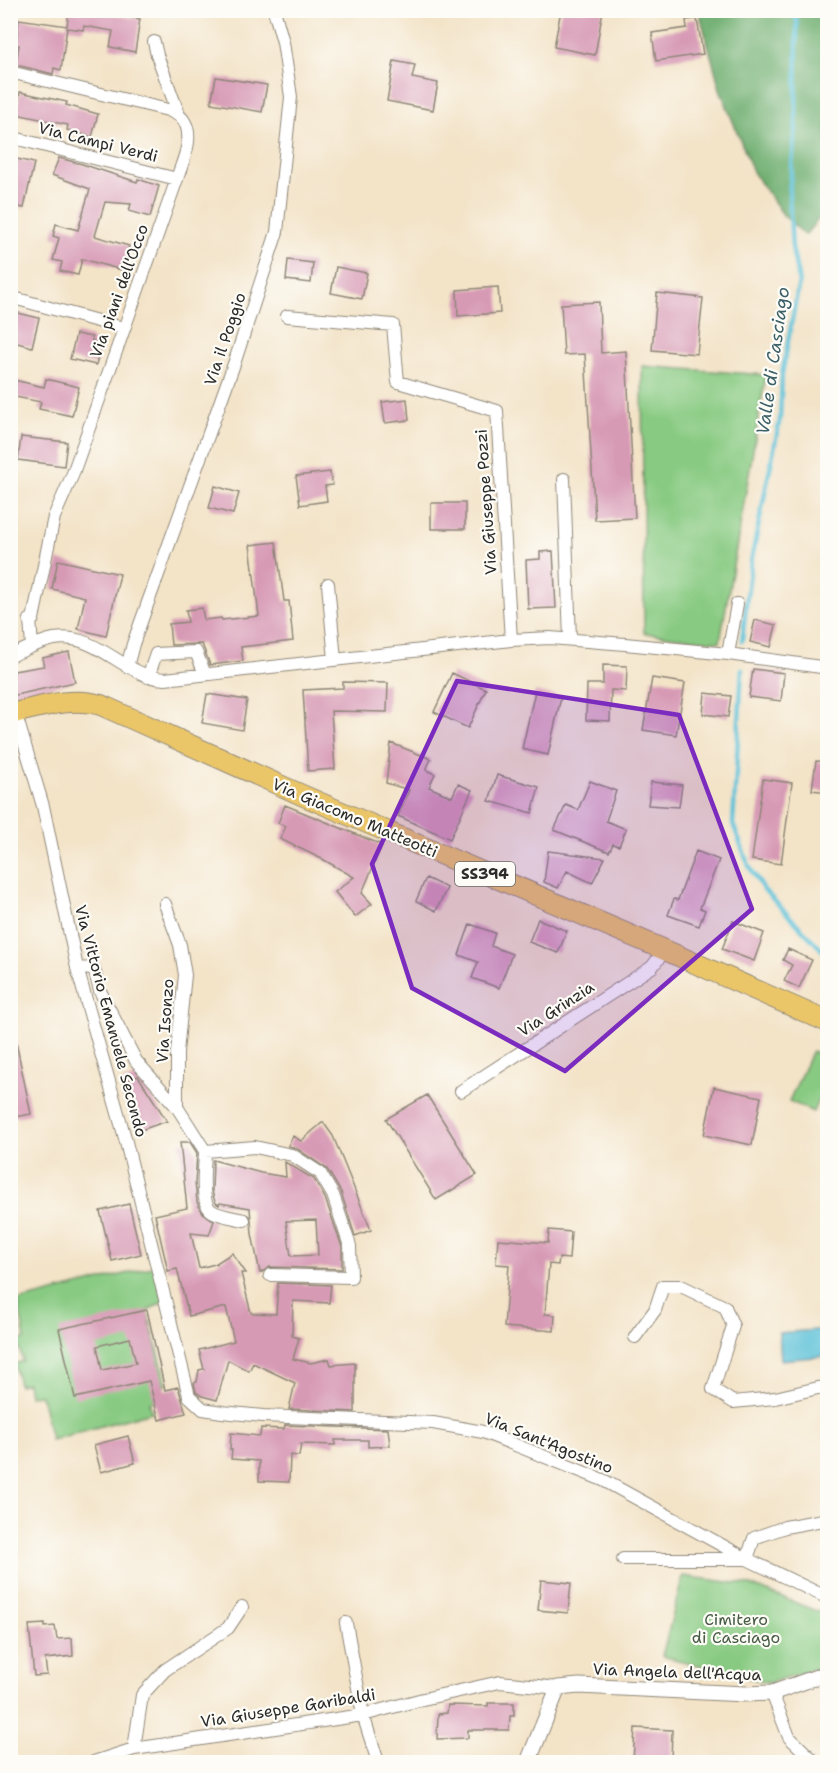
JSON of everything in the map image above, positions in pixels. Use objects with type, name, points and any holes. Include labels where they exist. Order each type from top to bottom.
[{"type":"main road","name":"Via Giacomo Matteotti","points":[[13,713],[79,701],[101,705],[324,805],[828,1022]]},
{"type":"street","name":"Via il Poggio","points":[[127,667],[133,644],[234,364],[277,232],[291,97],[283,42],[274,10]]},
{"type":"street","name":"Via piani dell'Occo","points":[[32,646],[30,620],[33,619],[54,517],[72,476],[187,149],[185,122],[179,115],[154,42]]},
{"type":"street","points":[[10,72],[168,110],[179,115]]},
{"type":"street","name":"Via Campi Verdi","points":[[10,137],[177,179]]},
{"type":"street","points":[[10,297],[123,328]]},
{"type":"street","name":"Via Giuseppe Pozzi","points":[[288,316],[393,325],[398,382],[496,411],[511,640]]},
{"type":"street","points":[[564,479],[570,639]]},
{"type":"street","points":[[328,584],[336,660]]},
{"type":"street","points":[[728,654],[737,604]]},
{"type":"street","points":[[10,656],[54,639],[81,640],[98,647],[127,667],[148,677],[165,679],[511,640],[550,638],[728,654],[828,668]]},
{"type":"street","points":[[148,677],[156,654],[186,652],[196,652],[205,674]]},
{"type":"street","name":"Via Vittorio Emanuele Secondo","points":[[13,713],[43,806],[77,968],[125,1138],[182,1374]]},
{"type":"street","name":"Via Isonzo","points":[[165,904],[180,945],[185,975],[177,1052],[177,1107]]},
{"type":"street","name":"Via Grinzia","points":[[461,1091],[652,967],[665,950]]},
{"type":"street","points":[[77,968],[94,969],[100,991],[136,1061],[177,1107],[205,1151],[204,1194],[207,1205],[212,1211],[244,1220]]},
{"type":"street","points":[[205,1151],[255,1147],[292,1155],[320,1173],[333,1195],[350,1246],[351,1277],[270,1275]]},
{"type":"street","points":[[635,1338],[655,1310],[663,1286],[681,1286],[725,1307],[733,1326],[712,1389],[734,1402],[775,1398],[828,1387]]},
{"type":"street","name":"Via Sant'Agostino","points":[[182,1374],[189,1396],[203,1409],[263,1416],[433,1423],[483,1432],[603,1480],[747,1559],[828,1598]]},
{"type":"street","points":[[623,1559],[747,1559],[754,1538],[785,1527],[828,1519]]},
{"type":"street","points":[[134,1749],[142,1695],[165,1670],[228,1628],[242,1607]]},
{"type":"street","points":[[346,1623],[363,1715],[378,1762]]},
{"type":"street","name":"Via Angela dell'Acqua","points":[[558,1688],[579,1686],[745,1694],[772,1693],[828,1673]]},
{"type":"street","name":"Via Giuseppe Garibaldi","points":[[94,1762],[134,1749],[363,1715],[423,1699],[500,1683],[558,1688]]},
{"type":"street","points":[[528,1762],[558,1688]]},
{"type":"street","points":[[772,1693],[789,1737],[815,1762]]},
{"type":"highlighted area","points":[[457,681],[679,715],[752,909],[565,1071],[412,988],[372,864]]},
{"type":"green space","points":[[699,11],[827,11],[827,209],[805,235],[784,216],[753,172],[720,89]]},
{"type":"green space","points":[[642,366],[766,375],[720,642],[644,633]]},
{"type":"green space","points":[[812,1051],[828,1057],[827,1080],[813,1112],[789,1101]]},
{"type":"green space","points":[[156,1266],[164,1301],[147,1311],[167,1384],[162,1387],[165,1399],[149,1402],[152,1412],[51,1440],[41,1395],[29,1396],[27,1383],[19,1385],[14,1364],[23,1361],[17,1341],[25,1339],[18,1301]]},
{"type":"green space","name":"Cimitero di Casciago","points":[[683,1576],[750,1585],[827,1615],[827,1665],[769,1683],[662,1656]]},
{"type":"water","points":[[827,1329],[827,1356],[781,1360],[779,1333]]},
{"type":"building","points":[[69,10],[95,10],[94,12],[140,19],[135,52],[110,47],[113,31],[84,26],[83,30],[67,28],[61,70],[54,68],[53,74],[16,65],[19,19],[67,26]]},
{"type":"building","points":[[561,10],[603,10],[595,55],[554,47]]},
{"type":"building","points":[[697,19],[703,54],[656,61],[652,33],[687,28],[686,20]]},
{"type":"building","points":[[394,61],[415,65],[412,78],[438,83],[433,110],[387,101]]},
{"type":"building","points":[[216,77],[267,85],[262,112],[211,103]]},
{"type":"building","points":[[20,92],[67,102],[66,105],[98,114],[92,137],[67,130],[68,125],[16,114]]},
{"type":"building","points":[[59,158],[137,182],[138,179],[159,186],[150,217],[129,211],[131,204],[105,202],[95,236],[129,246],[122,270],[82,259],[78,275],[60,271],[62,262],[53,260],[59,238],[53,236],[56,224],[78,230],[90,189],[52,175]]},
{"type":"building","points":[[17,159],[34,163],[24,208],[10,205],[10,175],[13,175]]},
{"type":"building","points":[[288,260],[313,263],[311,283],[286,280]]},
{"type":"building","points":[[336,267],[367,273],[362,299],[331,293]]},
{"type":"building","points":[[498,287],[500,313],[458,316],[457,290]]},
{"type":"building","points":[[657,293],[703,298],[697,354],[652,350]]},
{"type":"building","points":[[599,302],[601,353],[626,351],[635,518],[595,520],[585,354],[564,355],[561,304]]},
{"type":"building","points":[[10,311],[39,318],[32,347],[10,341]]},
{"type":"building","points":[[76,334],[92,337],[92,341],[101,343],[96,365],[70,359]]},
{"type":"building","points":[[10,379],[44,387],[46,379],[79,387],[72,416],[39,409],[41,402],[10,396]]},
{"type":"building","points":[[407,399],[409,420],[385,423],[382,402]]},
{"type":"building","points":[[21,437],[67,442],[64,466],[18,460]]},
{"type":"building","points":[[330,472],[332,485],[325,486],[327,501],[300,505],[296,476]]},
{"type":"building","points":[[215,486],[239,493],[233,514],[209,508]]},
{"type":"building","points":[[431,503],[465,503],[465,529],[431,529]]},
{"type":"building","points":[[276,542],[284,601],[289,601],[293,641],[241,647],[243,661],[210,665],[202,644],[171,645],[169,624],[188,622],[186,610],[202,608],[204,620],[259,616],[250,545]]},
{"type":"building","points":[[553,551],[556,608],[528,609],[526,560],[540,559],[540,552]]},
{"type":"building","points":[[58,560],[120,574],[106,636],[78,629],[85,597],[52,589]]},
{"type":"building","points":[[755,620],[776,625],[771,647],[750,642]]},
{"type":"building","points":[[69,652],[75,682],[11,696],[14,671],[44,666],[42,658]]},
{"type":"building","points":[[603,665],[627,666],[626,691],[611,690],[610,721],[586,720],[587,684],[603,684]]},
{"type":"building","points":[[753,669],[784,673],[781,701],[749,697]]},
{"type":"building","points":[[452,673],[486,689],[468,728],[434,712]]},
{"type":"building","points":[[652,678],[685,683],[676,735],[643,730]]},
{"type":"building","points":[[343,682],[388,683],[387,712],[331,711],[335,769],[308,771],[303,690],[343,688]]},
{"type":"building","points":[[535,691],[561,697],[548,755],[522,749]]},
{"type":"building","points":[[705,693],[731,696],[728,717],[703,714]]},
{"type":"building","points":[[207,694],[247,700],[242,730],[202,723]]},
{"type":"building","points":[[391,743],[431,759],[426,770],[435,774],[429,787],[452,797],[458,784],[472,790],[450,839],[398,816],[409,790],[386,783]]},
{"type":"building","points":[[816,761],[828,762],[828,792],[812,790]]},
{"type":"building","points":[[497,775],[539,787],[532,813],[489,801]]},
{"type":"building","points":[[763,779],[792,783],[781,864],[752,860]]},
{"type":"building","points":[[590,781],[616,791],[606,821],[626,829],[619,846],[613,844],[609,852],[554,830],[566,805],[578,810]]},
{"type":"building","points":[[651,782],[682,785],[679,807],[648,805]]},
{"type":"building","points":[[285,805],[382,845],[362,893],[372,904],[355,917],[335,892],[354,877],[280,839],[286,826],[278,823]]},
{"type":"building","points":[[548,851],[605,858],[592,883],[567,871],[558,888],[544,882]]},
{"type":"building","points":[[696,851],[719,860],[700,908],[705,910],[699,926],[668,915],[674,899],[678,900]]},
{"type":"building","points":[[426,878],[447,888],[436,911],[416,901]]},
{"type":"building","points":[[538,919],[567,931],[558,953],[529,942]]},
{"type":"building","points":[[733,921],[764,933],[754,961],[722,949]]},
{"type":"building","points":[[470,924],[495,933],[491,946],[512,954],[499,988],[472,978],[478,962],[459,955]]},
{"type":"building","points":[[788,949],[812,960],[799,988],[784,981],[792,965],[783,960]]},
{"type":"building","points":[[16,1042],[31,1114],[10,1118],[10,1043]]},
{"type":"building","points":[[138,1076],[167,1121],[138,1131],[123,1082]]},
{"type":"building","points":[[714,1087],[761,1097],[752,1145],[704,1135]]},
{"type":"building","points":[[427,1095],[477,1175],[436,1200],[386,1119]]},
{"type":"building","points":[[323,1122],[333,1136],[371,1230],[355,1236],[341,1192],[327,1169],[296,1148],[288,1146],[293,1136],[301,1141]]},
{"type":"building","points":[[180,1142],[190,1142],[197,1153],[195,1183],[197,1202],[202,1212],[214,1221],[209,1235],[191,1233],[199,1268],[215,1264],[232,1253],[246,1273],[241,1273],[251,1313],[276,1314],[278,1283],[331,1285],[329,1303],[293,1301],[292,1336],[299,1338],[293,1359],[311,1363],[329,1359],[331,1365],[355,1363],[355,1412],[289,1409],[295,1383],[253,1363],[249,1371],[228,1360],[217,1400],[196,1392],[194,1383],[197,1382],[199,1370],[204,1369],[199,1350],[234,1341],[226,1307],[189,1316],[177,1269],[168,1271],[155,1215],[187,1208]]},
{"type":"building","points":[[213,1160],[286,1177],[285,1162],[314,1179],[325,1198],[342,1247],[342,1269],[270,1267],[260,1273],[252,1234],[250,1208],[220,1203],[219,1205],[215,1202],[212,1191]],"holes":[[[316,1220],[318,1255],[291,1256],[286,1221]]]},
{"type":"building","points":[[129,1204],[141,1254],[112,1261],[100,1211]]},
{"type":"building","points":[[549,1230],[571,1232],[569,1259],[559,1258],[558,1265],[549,1264],[545,1314],[555,1315],[554,1331],[504,1327],[509,1265],[496,1264],[498,1239],[548,1243]]},
{"type":"building","points":[[147,1310],[165,1390],[178,1387],[186,1413],[159,1420],[149,1381],[75,1398],[59,1329]],"holes":[[[130,1338],[136,1363],[102,1370],[97,1346]]]},
{"type":"building","points":[[285,1425],[388,1429],[390,1446],[368,1447],[368,1440],[335,1440],[335,1445],[301,1444],[299,1456],[290,1455],[289,1482],[259,1481],[259,1461],[231,1459],[231,1433],[260,1436],[261,1428],[284,1429]]},
{"type":"building","points":[[128,1436],[135,1463],[101,1472],[94,1445]]},
{"type":"building","points":[[541,1580],[571,1583],[568,1613],[538,1610]]},
{"type":"building","points":[[45,1624],[45,1627],[55,1626],[57,1639],[72,1638],[73,1656],[45,1659],[47,1675],[34,1676],[29,1625]]},
{"type":"building","points":[[488,1703],[514,1703],[514,1716],[510,1716],[509,1730],[468,1730],[468,1738],[437,1739],[438,1714],[447,1713],[448,1705],[488,1706]]},
{"type":"building","points":[[635,1728],[672,1730],[671,1762],[633,1762]]},
{"type":"waterway","name":"Valle di Casciago","points":[[742,641],[751,562],[780,419],[782,374],[799,282],[792,247],[789,193],[796,125],[797,23],[794,10]]},
{"type":"waterway","name":"Valle di Casciago","points":[[742,669],[733,824],[749,866],[763,889],[828,956]]}]
